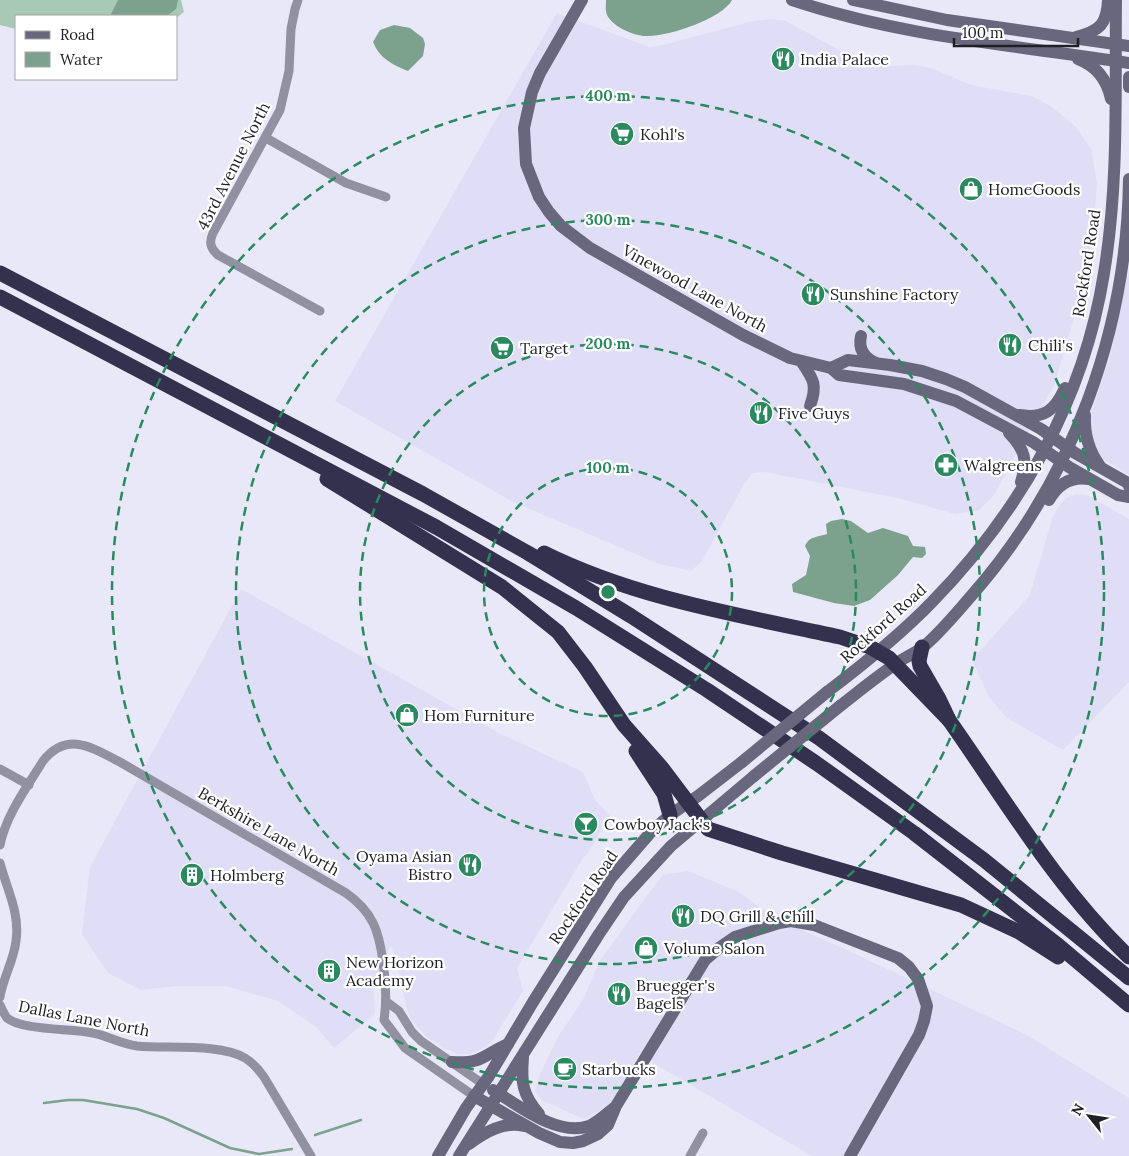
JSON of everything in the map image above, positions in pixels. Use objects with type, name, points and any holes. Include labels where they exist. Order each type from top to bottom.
[{"type":"highway","points":[[0,273],[364,462],[452,510],[631,616],[819,738],[990,866],[1129,978]]},
{"type":"highway","points":[[0,297],[436,526],[576,608],[707,690],[813,761],[914,833],[1059,946],[1129,1005]]},
{"type":"highway","points":[[287,448],[301,464],[502,587],[558,632],[571,647],[624,725],[662,768],[708,829],[732,838],[941,899],[975,911],[1019,932],[1116,993]]},
{"type":"highway","points":[[452,510],[567,565],[613,583],[658,596],[840,637],[865,645],[896,663],[949,720]]},
{"type":"highway","points":[[922,647],[919,661],[920,666],[949,720],[1076,902],[1129,957]]},
{"type":"highway","points":[[624,725],[632,744],[664,794],[670,816]]},
{"type":"main road","name":"Vinewood Lane North","points":[[582,0],[540,73],[532,92],[524,128],[526,164],[539,197],[549,212],[574,237],[590,248],[773,351],[801,362],[831,368],[839,375],[904,384],[956,401],[1001,424],[1118,495],[1129,497]]},
{"type":"main road","points":[[792,0],[850,17],[924,34],[1129,63]]},
{"type":"main road","points":[[853,0],[947,20],[1129,46]]},
{"type":"main road","points":[[1072,38],[1092,33],[1101,25],[1107,13],[1108,0]]},
{"type":"main road","name":"Rockford Road","points":[[438,1156],[611,878],[646,838],[670,816],[742,762],[878,651],[921,613],[948,585],[984,542],[1009,508],[1053,437],[1086,354],[1101,291],[1109,241],[1113,194],[1116,0]]},
{"type":"main road","points":[[1064,54],[1086,62],[1098,71],[1110,92],[1114,115]]},
{"type":"main road","points":[[1129,77],[1129,87]]},
{"type":"main road","name":"Rockford Road","points":[[461,1153],[610,916],[624,897],[667,850],[701,820],[840,706],[896,663],[922,647],[979,586],[1024,526],[1068,448],[1097,377],[1117,302],[1126,240],[1129,179]]},
{"type":"main road","points":[[861,336],[862,352],[868,359],[876,363]]},
{"type":"main road","points":[[1014,414],[1035,416],[1051,410],[1059,401],[1075,365],[1086,354]]},
{"type":"main road","name":"Vinewood Lane North","points":[[831,368],[848,360],[922,371],[946,379],[965,387],[1014,414],[1129,486]]},
{"type":"main road","points":[[801,362],[814,384],[815,392],[810,406]]},
{"type":"main road","points":[[1085,410],[1085,432],[1088,444],[1091,454],[1101,468]]},
{"type":"main road","points":[[1001,424],[1020,445],[1025,456],[1022,478],[1009,508]]},
{"type":"main road","points":[[979,586],[993,580],[1059,486],[1077,478],[1091,480]]},
{"type":"main road","points":[[474,1096],[560,1142],[573,1143],[598,1134],[608,1125],[616,1106],[705,960],[734,937],[779,923],[803,922],[898,958],[909,967],[918,979],[927,1006],[918,1035],[850,1156]]},
{"type":"main road","points":[[452,1062],[475,1062],[508,1044]]},
{"type":"main road","points":[[524,1052],[521,1077],[524,1091],[531,1106],[544,1120]]},
{"type":"main road","points":[[483,1084],[544,1120],[559,1126],[583,1128],[602,1118],[616,1106]]},
{"type":"main road","points":[[461,1153],[482,1135],[497,1128],[514,1124],[531,1128]]},
{"type":"street","name":"43rd Avenue North","points":[[298,0],[294,9],[291,30],[286,91],[280,110],[211,238],[213,251],[218,255],[320,311]]},
{"type":"street","points":[[266,138],[346,183],[386,197]]},
{"type":"street","name":"Berkshire Lane North","points":[[28,785],[50,753],[58,747],[68,744],[80,744],[90,747],[120,762],[358,901],[370,916],[381,940],[387,986],[384,1020],[405,1048],[474,1096]]},
{"type":"street","points":[[0,769],[28,785],[8,821],[2,834],[0,845]]},
{"type":"street","name":"Dallas Lane North","points":[[0,863],[16,908],[17,924],[13,956],[0,997]]},
{"type":"street","points":[[387,1002],[399,1012],[412,1032],[421,1041],[483,1084]]},
{"type":"street","name":"Dallas Lane North","points":[[0,1004],[8,1018],[39,1028],[92,1032],[136,1046],[219,1050],[232,1052],[245,1058],[256,1066],[264,1077],[311,1156]]},
{"type":"street","points":[[690,1156],[703,1133]]},
{"type":"shaded area","points":[[0,0],[181,0],[184,12],[178,16],[15,15],[15,29],[0,25]]},
{"type":"shaded area","points":[[557,13],[649,47],[749,22],[771,19],[786,21],[850,56],[889,66],[915,65],[931,68],[971,85],[1032,96],[1052,107],[1075,126],[1091,149],[1097,184],[1093,235],[1085,281],[1054,385],[994,495],[979,510],[955,514],[902,499],[765,472],[753,473],[744,484],[702,561],[691,571],[659,564],[513,502],[335,401]]},
{"type":"shaded area","points":[[1129,271],[1129,475],[1102,458],[1091,445],[1088,422],[1110,357]]},
{"type":"shaded area","points":[[1077,494],[1087,495],[1129,519],[1129,682],[1063,750],[1007,718],[989,697],[972,660],[1030,595],[1052,519],[1058,507],[1066,498]]},
{"type":"shaded area","points":[[241,589],[499,733],[583,772],[595,800],[610,816],[517,968],[523,991],[491,1043],[480,1050],[470,1054],[458,1054],[446,1049],[427,1037],[412,1021],[407,1010],[402,983],[391,945],[373,988],[375,1014],[334,1048],[316,1027],[278,1001],[226,986],[177,986],[141,990],[108,973],[82,934],[90,867]]},
{"type":"shaded area","points":[[688,871],[737,891],[775,918],[1025,1034],[1129,1098],[1129,1156],[812,1156],[655,1064],[640,1053],[613,1103],[584,1119],[543,1101],[535,1091],[540,1074],[559,1035],[584,998],[599,962],[663,875]]},
{"type":"water","points":[[118,0],[178,0],[176,9],[168,15],[110,15]]},
{"type":"water","points":[[606,0],[732,0],[717,14],[693,26],[655,36],[641,36],[619,27],[610,19],[607,15]]},
{"type":"water","points":[[394,25],[410,28],[423,38],[425,44],[423,56],[408,71],[383,57],[373,42],[380,30]]},
{"type":"water","points":[[842,519],[851,521],[868,533],[883,528],[908,536],[913,546],[925,547],[926,554],[922,558],[913,557],[898,575],[870,600],[854,606],[834,603],[793,592],[792,584],[806,575],[810,556],[805,546],[809,540],[827,534],[826,524]]},
{"type":"waterway","points":[[44,1103],[83,1100],[137,1109],[164,1118],[230,1148],[259,1154],[292,1149]]},
{"type":"waterway","points":[[315,1135],[361,1120]]},
{"type":"place","name":"India Palace","points":[[783,59]]},
{"type":"place","name":"Kohl's","points":[[622,134]]},
{"type":"place","name":"HomeGoods","points":[[971,189]]},
{"type":"place","name":"Sunshine Factory","points":[[813,294]]},
{"type":"place","name":"Chili's","points":[[1010,345]]},
{"type":"place","name":"Target","points":[[502,348]]},
{"type":"place","name":"Five Guys","points":[[761,413]]},
{"type":"place","name":"Walgreens","points":[[946,465]]},
{"type":"place","name":"Hom Furniture","points":[[407,715]]},
{"type":"place","name":"Cowboy Jack's","points":[[586,824]]},
{"type":"place","name":"Oyama Asian Bistro","points":[[470,865]]},
{"type":"place","name":"Holmberg","points":[[192,875]]},
{"type":"place","name":"DQ Grill & Chill","points":[[683,916]]},
{"type":"place","name":"Volume Salon","points":[[646,948]]},
{"type":"place","name":"New Horizon Academy","points":[[329,971]]},
{"type":"place","name":"Bruegger's Bagels","points":[[619,994]]},
{"type":"place","name":"Starbucks","points":[[565,1069]]}]
